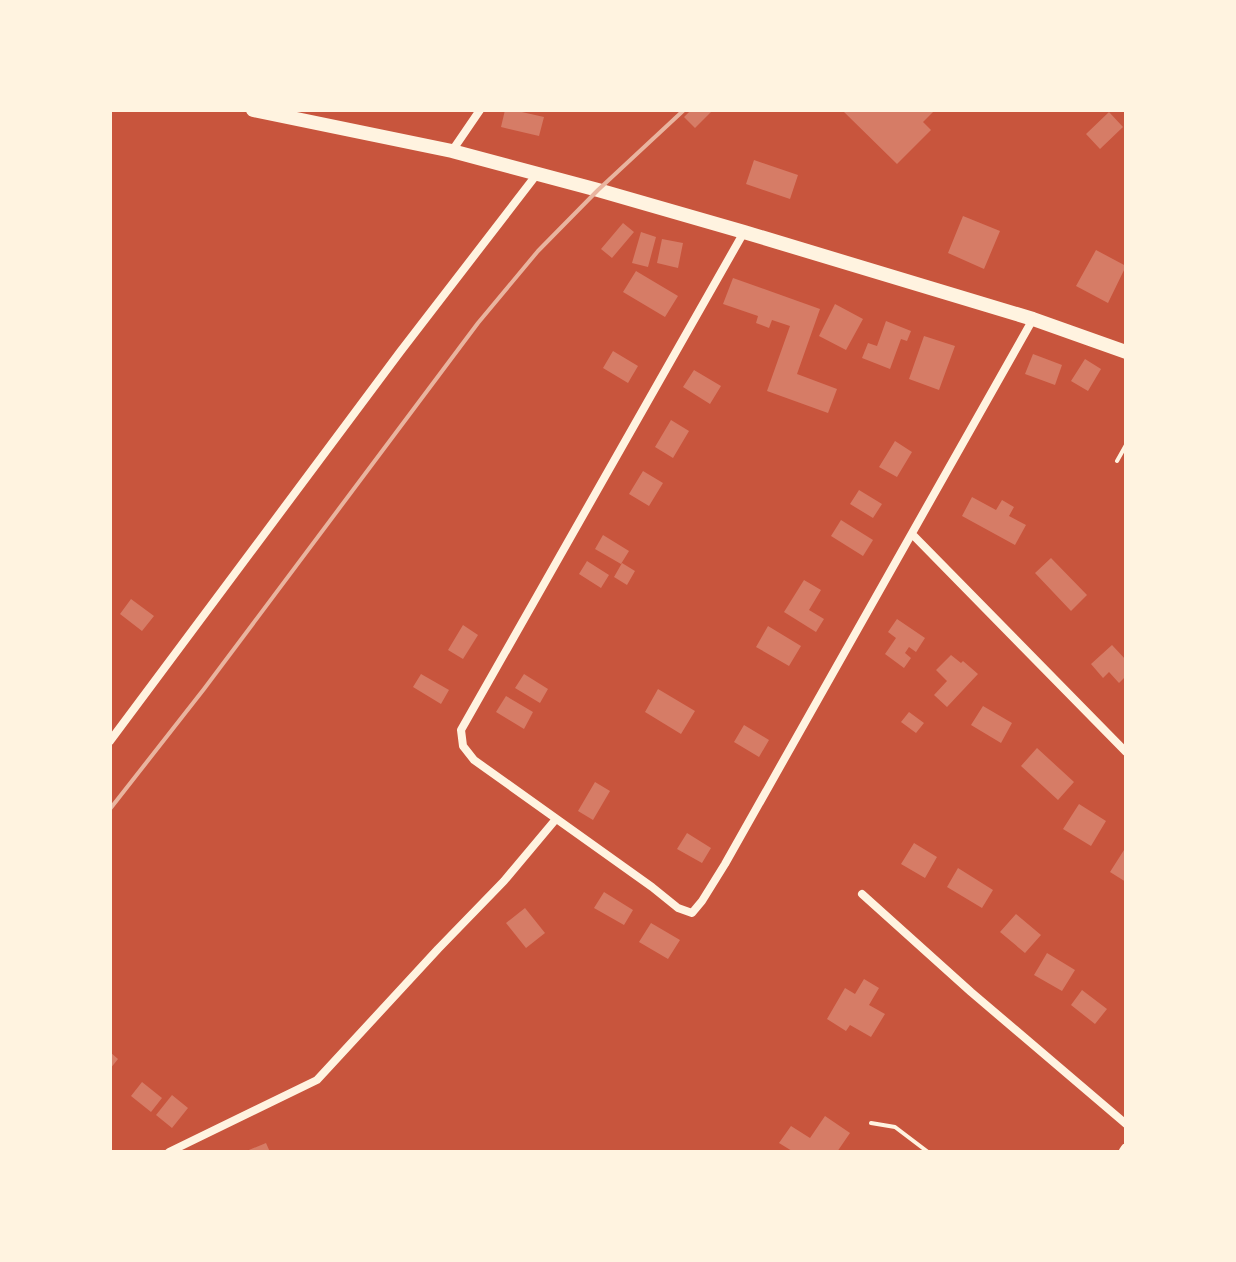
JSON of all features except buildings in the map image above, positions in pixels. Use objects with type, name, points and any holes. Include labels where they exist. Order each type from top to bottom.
[{"type":"main road","points":[[253,110],[452,151],[537,174],[744,232],[1033,319],[1126,352]]},
{"type":"street","points":[[452,151],[480,110]]},
{"type":"street","points":[[110,741],[537,174]]},
{"type":"street","points":[[744,232],[461,730],[463,746],[474,760],[678,908],[692,913],[725,864],[1033,319]]},
{"type":"street","points":[[912,534],[1126,752]]},
{"type":"street","points":[[169,1152],[317,1080],[504,881],[556,819]]},
{"type":"street","points":[[862,894],[1126,1124]]},
{"type":"lane","points":[[1117,461],[1126,445]]},
{"type":"lane","points":[[871,1123],[895,1127],[928,1152]]},
{"type":"railway","points":[[110,809],[204,689],[478,323],[538,251],[684,110]]}]
